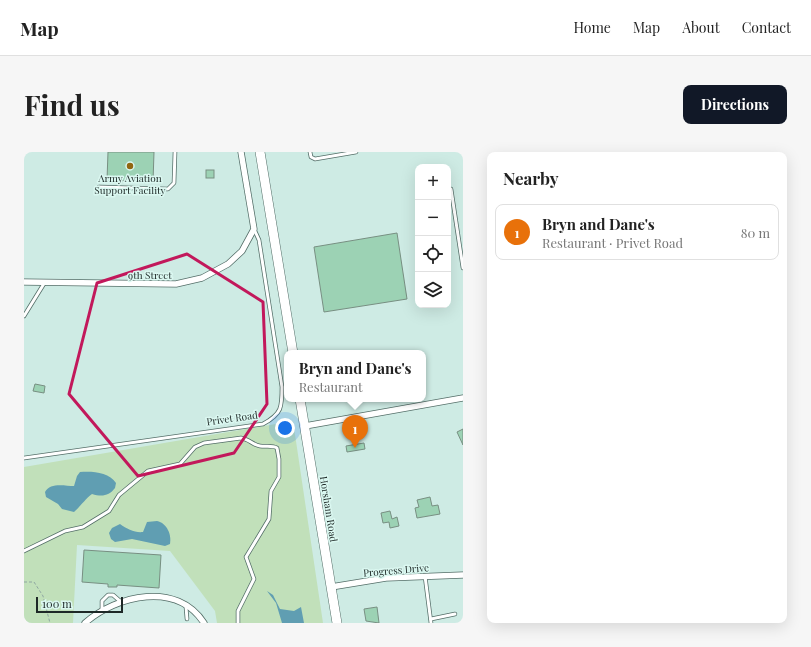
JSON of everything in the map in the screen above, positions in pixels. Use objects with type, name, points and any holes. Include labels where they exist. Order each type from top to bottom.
[{"type":"main road","points":[[260,152],[293,350]]},
{"type":"main road","name":"Horsham Road","points":[[300,402],[337,623]]},
{"type":"street","points":[[242,152],[254,229]]},
{"type":"street","name":"9th Street","points":[[24,282],[161,284],[193,281],[211,274],[234,260],[246,247],[254,229]]},
{"type":"street","points":[[304,426],[463,398]]},
{"type":"street","name":"Progress Drive","points":[[331,586],[386,578],[463,575]]},
{"type":"street","points":[[85,623],[102,610],[121,602],[142,597],[167,598],[186,604],[196,611],[204,623]]},
{"type":"lane","points":[[99,187],[168,189],[174,182],[175,152]]},
{"type":"lane","points":[[310,152],[311,157],[315,160],[356,152]]},
{"type":"lane","points":[[451,189],[463,268]]},
{"type":"lane","name":"Privet Road","points":[[24,458],[263,424],[276,417],[282,406],[282,387],[259,240],[254,229]]},
{"type":"lane","points":[[24,316],[45,282]]},
{"type":"lane","points":[[24,551],[65,531],[83,527],[109,511],[119,495],[144,473],[180,464],[195,447],[204,443],[241,438],[247,439],[259,446],[278,448],[279,477],[270,496],[267,524],[246,557],[254,579],[238,611],[238,623]]},
{"type":"lane","points":[[425,576],[431,621],[455,614]]},
{"type":"lane","points":[[102,610],[102,601],[108,595],[113,595],[121,602]]},
{"type":"lane","points":[[186,604],[186,619]]},
{"type":"path","points":[[24,582],[34,582],[40,590],[50,623]]},
{"type":"highlighted area","points":[[187,254],[263,302],[267,404],[234,453],[138,476],[69,394],[97,283]]},
{"type":"green space","points":[[293,421],[323,623],[217,623],[215,611],[170,551],[77,545],[73,623],[24,623],[24,467]]},
{"type":"water","points":[[80,472],[105,474],[116,483],[115,488],[110,493],[105,495],[92,494],[74,512],[62,509],[58,504],[46,497],[45,492],[50,487],[58,485],[74,486]]},
{"type":"water","points":[[157,521],[164,524],[168,530],[170,544],[165,546],[132,539],[115,542],[111,539],[109,533],[112,528],[120,524],[125,528],[137,532],[143,532],[147,522]]},
{"type":"water","points":[[267,591],[273,595],[280,609],[294,611],[301,607],[304,623],[282,623],[276,603]]},
{"type":"building","name":"Army Aviation Support Facility","points":[[108,152],[154,152],[153,182],[107,180]]},
{"type":"building","points":[[206,170],[214,170],[214,178],[206,178]]},
{"type":"building","points":[[397,233],[407,299],[324,312],[314,247]]},
{"type":"building","points":[[35,384],[45,386],[44,393],[33,391]]},
{"type":"building","points":[[463,429],[463,445],[457,432]]},
{"type":"building","points":[[364,443],[365,449],[347,452],[346,446]]},
{"type":"building","points":[[430,497],[432,506],[438,505],[440,514],[417,518],[415,508],[419,507],[417,500]]},
{"type":"building","points":[[390,511],[392,519],[397,517],[399,526],[390,528],[389,522],[383,523],[381,513]]},
{"type":"building","points":[[84,550],[161,555],[159,588],[117,585],[117,587],[108,587],[108,584],[82,582]]},
{"type":"building","points":[[377,607],[379,623],[366,621],[364,609]]},
{"type":"place","name":"Army Aviation Support Facility","points":[[130,166]]},
{"type":"place","name":"Bryn and Dane's","points":[[355,448]]}]
